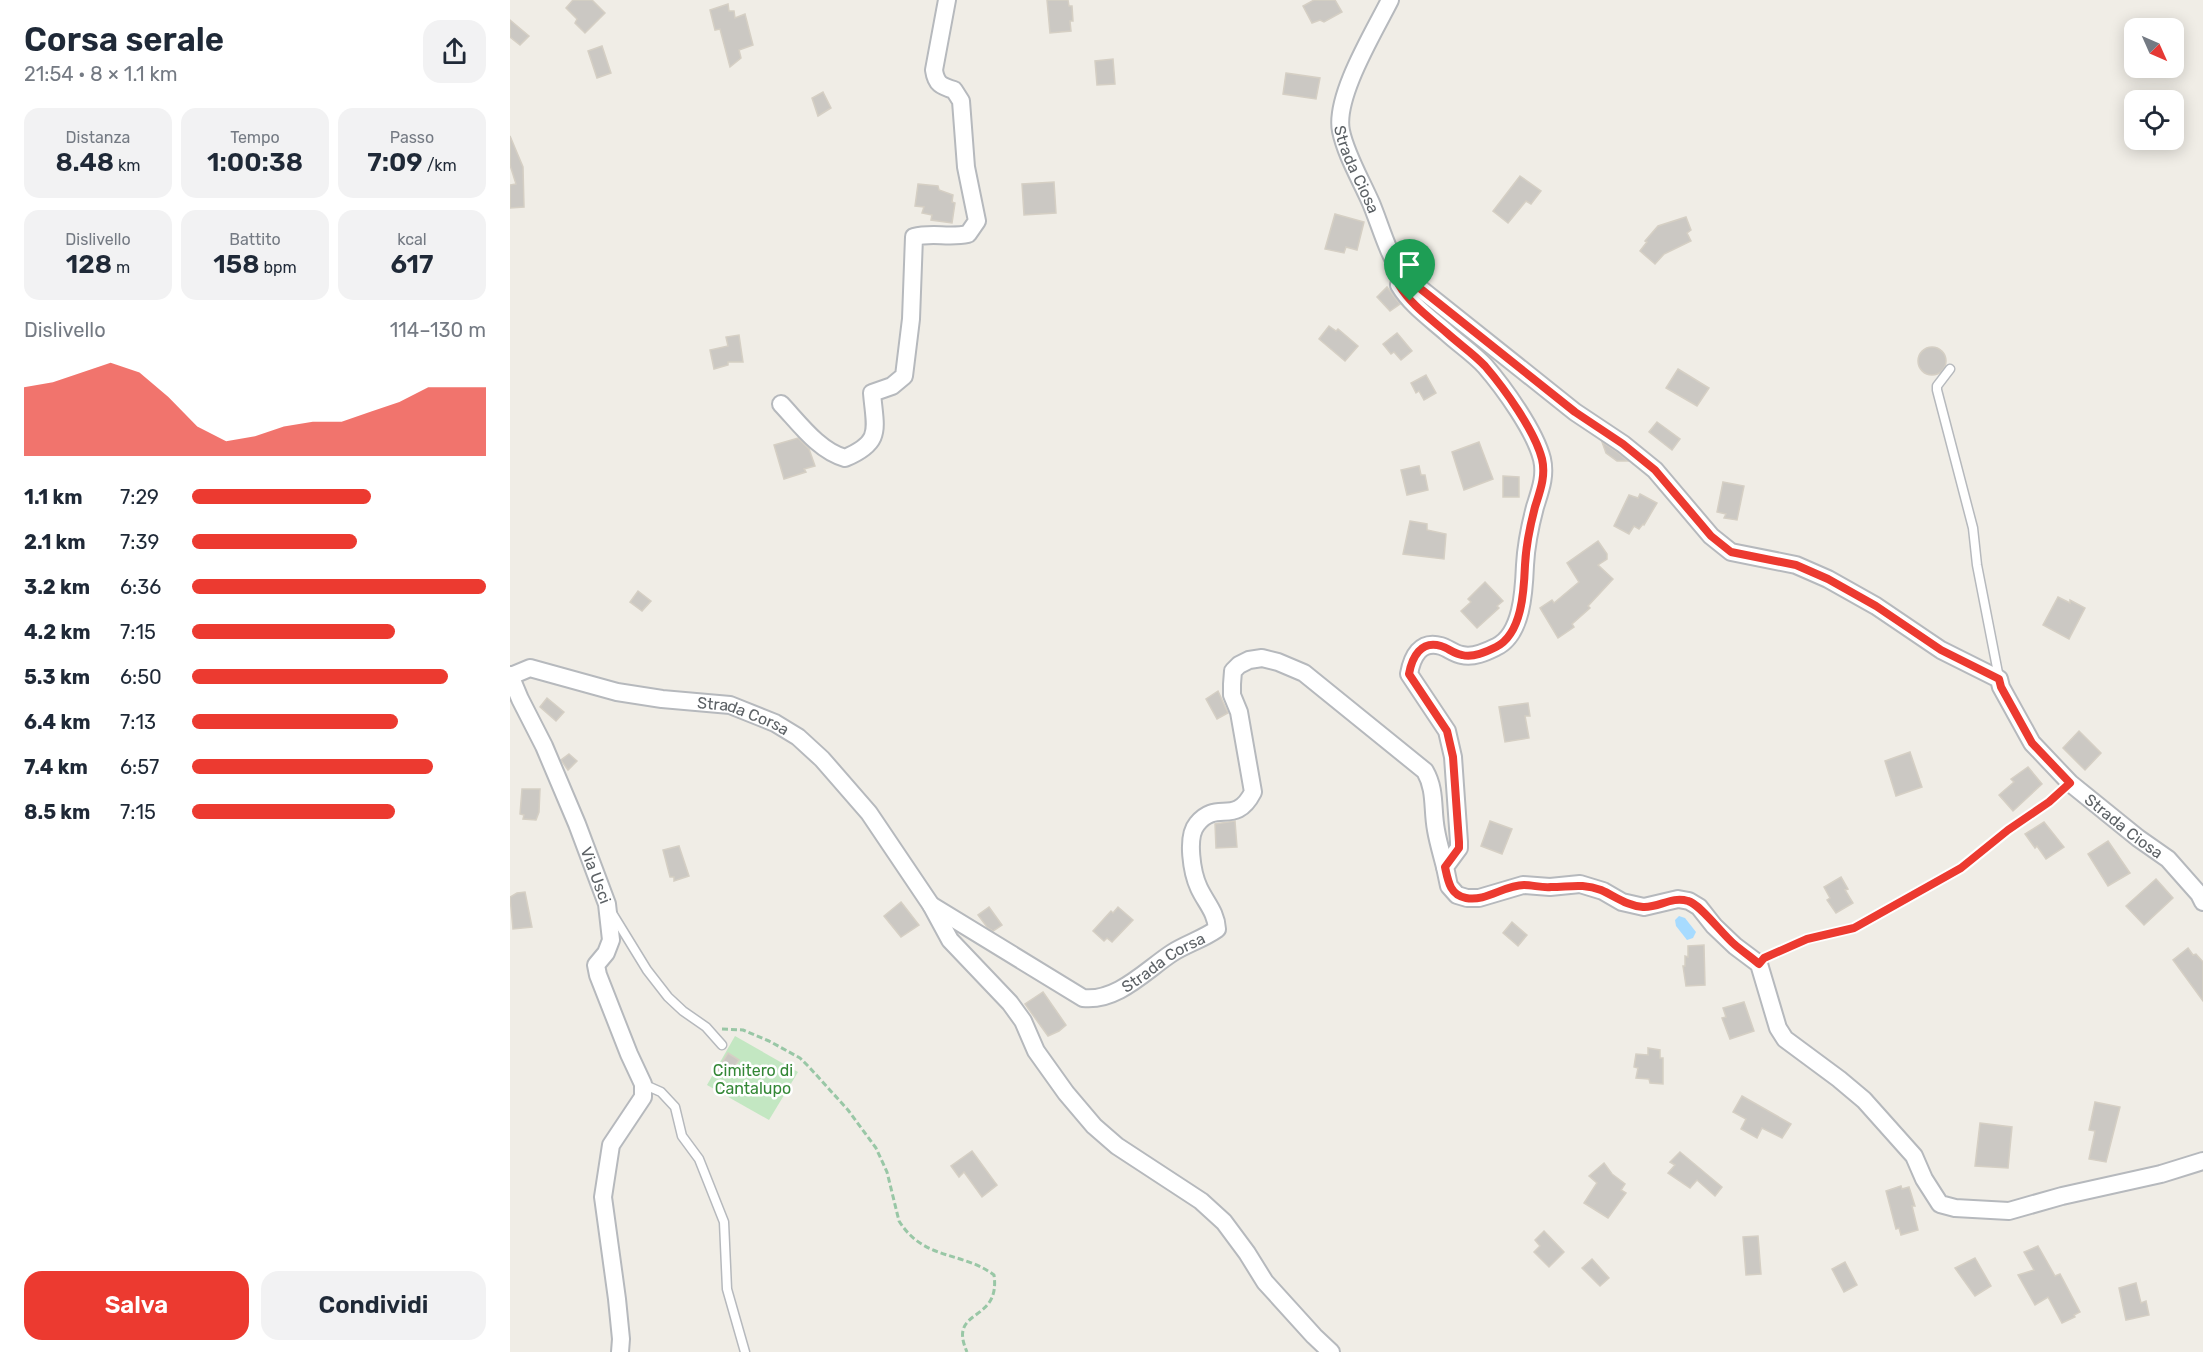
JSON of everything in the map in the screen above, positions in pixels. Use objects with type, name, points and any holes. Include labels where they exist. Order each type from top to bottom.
[{"type":"street","points":[[781,404],[811,436],[838,456],[845,458],[871,444],[875,434],[872,393],[899,382],[904,376],[906,367],[911,319],[914,237],[925,234],[951,237],[968,234],[976,221],[966,167],[961,101],[954,90],[941,86],[935,79],[934,70],[947,0]]},
{"type":"street","name":"Strada Ciosa","points":[[1390,0],[1344,94],[1340,121],[1343,139],[1381,227],[1390,257],[1402,274],[1575,412],[1623,444],[1655,470],[1711,536],[1731,552],[1796,565],[1828,579],[1876,606],[1941,650],[1999,679],[2001,687],[2032,743],[2070,783],[2168,859],[2199,894],[2203,902]]},
{"type":"street","points":[[1402,274],[1399,285],[1410,301],[1484,366],[1526,423],[1542,458],[1543,484],[1535,507],[1526,550],[1525,579],[1514,629],[1506,642],[1473,656],[1429,645],[1419,650],[1412,659],[1409,674],[1447,731],[1453,757],[1459,848],[1445,867]]},
{"type":"street","name":"Strada Corsa","points":[[931,905],[1083,998],[1094,999],[1116,991],[1174,952],[1208,936],[1217,929],[1217,917],[1198,887],[1192,866],[1191,842],[1194,827],[1205,815],[1239,810],[1247,802],[1252,792],[1239,712],[1232,695],[1232,684],[1233,671],[1239,665],[1248,660],[1262,658],[1304,673],[1425,771],[1434,793],[1436,829],[1449,886],[1457,895],[1479,898],[1523,885],[1550,887],[1580,884],[1603,891],[1622,902],[1644,907],[1666,901],[1689,901],[1699,907],[1714,926],[1735,946],[1759,964]]},
{"type":"street","name":"Strada Corsa","points":[[510,676],[530,668],[617,692],[662,699],[730,705],[775,723],[798,737],[822,759],[869,813],[931,905],[950,940],[1023,1021],[1042,1060],[1066,1094],[1094,1126],[1117,1146],[1201,1201],[1224,1222],[1247,1252],[1265,1282],[1331,1352]]},
{"type":"street","name":"Via Usci","points":[[510,676],[544,746],[607,904]]},
{"type":"street","points":[[607,904],[612,940],[606,953],[596,965],[629,1054],[643,1084],[643,1097],[611,1144],[603,1197],[617,1299],[620,1352]]},
{"type":"street","points":[[1759,964],[1778,1028],[1785,1039],[1864,1100],[1914,1156],[1924,1179],[1940,1204],[1955,1208],[2009,1211],[2062,1196],[2161,1174],[2203,1161]]},
{"type":"lane","points":[[1950,369],[1937,386],[1938,395],[1973,528],[1977,565],[1999,679]]},
{"type":"lane","points":[[1759,964],[1764,958],[1807,939],[1854,928],[1961,868],[2008,830],[2049,802],[2070,783]]},
{"type":"lane","name":"Via Usci","points":[[607,904],[647,970],[668,997],[706,1027],[722,1046]]},
{"type":"lane","points":[[643,1084],[661,1092],[675,1107],[682,1136],[699,1159],[724,1222],[727,1289],[746,1352]]},
{"type":"path","points":[[706,1027],[743,1030],[800,1058],[848,1110],[876,1148],[887,1172],[899,1221],[903,1227],[929,1250],[985,1268],[994,1275],[996,1287],[986,1309],[969,1319],[962,1329],[962,1341],[967,1352]]},
{"type":"green space","name":"Cimitero di Cantalupo","points":[[735,1036],[798,1072],[769,1120],[707,1085]]},
{"type":"water","points":[[1679,916],[1685,918],[1696,932],[1693,938],[1687,940],[1676,926],[1675,920]]},
{"type":"building","points":[[573,0],[592,0],[605,13],[585,33],[575,23],[577,19],[566,8]]},
{"type":"building","points":[[1047,0],[1068,0],[1069,6],[1072,6],[1071,31],[1050,33]]},
{"type":"building","points":[[1314,0],[1335,0],[1342,12],[1324,22],[1320,20],[1312,23],[1303,6]]},
{"type":"building","points":[[728,4],[729,11],[734,11],[735,18],[745,14],[753,45],[739,50],[741,58],[730,67],[720,29],[715,30],[710,10]]},
{"type":"building","points":[[510,20],[529,36],[520,45],[510,37]]},
{"type":"building","points":[[602,46],[611,73],[597,78],[588,51]]},
{"type":"building","points":[[1113,59],[1115,84],[1097,85],[1095,61]]},
{"type":"building","points":[[1286,73],[1320,78],[1316,99],[1283,94]]},
{"type":"building","points":[[823,92],[831,108],[818,116],[812,98]]},
{"type":"building","points":[[510,136],[523,167],[524,207],[510,208],[510,185],[516,184],[510,165]]},
{"type":"building","points":[[1520,176],[1541,191],[1531,204],[1526,201],[1508,223],[1493,211]]},
{"type":"building","points":[[1054,182],[1056,213],[1024,215],[1022,184]]},
{"type":"building","points":[[918,184],[938,186],[939,190],[953,195],[952,202],[955,203],[952,223],[931,220],[932,215],[922,213],[924,207],[915,206]]},
{"type":"building","points":[[1335,214],[1364,222],[1357,250],[1346,247],[1344,253],[1325,249]]},
{"type":"building","points":[[1686,217],[1691,230],[1687,233],[1691,241],[1664,254],[1655,264],[1640,251],[1658,226]]},
{"type":"building","points":[[1387,287],[1400,304],[1390,311],[1377,297]]},
{"type":"building","points":[[1329,326],[1336,331],[1338,329],[1358,346],[1345,361],[1319,339]]},
{"type":"building","points":[[1397,333],[1412,351],[1401,360],[1394,352],[1391,354],[1383,344]]},
{"type":"building","points":[[739,335],[743,362],[728,362],[728,365],[714,369],[710,350],[728,346],[726,337]]},
{"type":"building","points":[[1932,347],[1942,351],[1946,361],[1942,371],[1932,375],[1922,371],[1918,361],[1922,351]]},
{"type":"building","points":[[1678,369],[1709,388],[1697,406],[1666,388]]},
{"type":"building","points":[[1426,375],[1436,393],[1424,400],[1419,391],[1416,393],[1411,383]]},
{"type":"building","points":[[1657,422],[1680,439],[1672,450],[1649,432]]},
{"type":"building","points":[[798,438],[809,449],[815,466],[804,469],[806,472],[784,479],[774,445]]},
{"type":"building","points":[[1479,442],[1493,479],[1464,490],[1452,452]]},
{"type":"building","points":[[1602,442],[1628,461],[1617,461],[1606,453]]},
{"type":"building","points":[[1419,466],[1421,475],[1425,475],[1428,490],[1407,495],[1401,470]]},
{"type":"building","points":[[1503,476],[1519,477],[1519,497],[1503,497]]},
{"type":"building","points":[[1723,482],[1744,486],[1737,520],[1724,518],[1726,514],[1717,512]]},
{"type":"building","points":[[1640,494],[1657,503],[1644,525],[1639,529],[1634,526],[1629,534],[1614,526],[1629,495],[1638,498]]},
{"type":"building","points":[[1410,521],[1427,524],[1427,530],[1446,534],[1444,559],[1403,554]]},
{"type":"building","points":[[1598,541],[1607,554],[1607,559],[1598,565],[1613,579],[1588,606],[1590,608],[1572,624],[1574,627],[1558,638],[1540,608],[1552,600],[1554,603],[1579,582],[1567,563]]},
{"type":"building","points":[[1485,582],[1503,601],[1497,606],[1499,608],[1477,628],[1461,611],[1471,602],[1468,599]]},
{"type":"building","points":[[638,591],[651,601],[642,611],[630,602]]},
{"type":"building","points":[[2058,597],[2085,608],[2069,639],[2043,625]]},
{"type":"building","points":[[1218,691],[1228,713],[1217,719],[1206,699]]},
{"type":"building","points":[[547,698],[564,712],[556,721],[540,707]]},
{"type":"building","points":[[1528,703],[1530,716],[1525,716],[1529,738],[1505,742],[1499,707]]},
{"type":"building","points":[[2079,731],[2101,753],[2085,770],[2063,748]]},
{"type":"building","points":[[1910,752],[1922,787],[1896,796],[1885,761]]},
{"type":"building","points":[[569,754],[577,761],[568,770],[561,760]]},
{"type":"building","points":[[2028,767],[2042,784],[2013,811],[1999,795],[2014,782],[2011,779]]},
{"type":"building","points":[[522,789],[540,789],[539,812],[536,820],[523,819],[524,815],[520,814]]},
{"type":"building","points":[[1235,821],[1237,847],[1216,848],[1215,824]]},
{"type":"building","points":[[1490,821],[1512,829],[1502,854],[1481,846]]},
{"type":"building","points":[[2044,822],[2064,847],[2046,859],[2025,834]]},
{"type":"building","points":[[2108,841],[2130,873],[2108,886],[2088,854]]},
{"type":"building","points":[[679,846],[689,876],[674,881],[674,877],[670,877],[663,850]]},
{"type":"building","points":[[1841,877],[1848,889],[1845,890],[1853,903],[1836,913],[1827,900],[1830,898],[1824,887]]},
{"type":"building","points":[[2156,879],[2173,898],[2144,925],[2126,906]]},
{"type":"building","points":[[525,892],[532,927],[513,929],[510,897]]},
{"type":"building","points":[[901,902],[919,925],[901,937],[884,916]]},
{"type":"building","points":[[989,907],[1002,925],[993,931],[978,915]]},
{"type":"building","points":[[1118,907],[1133,920],[1112,942],[1107,938],[1104,941],[1093,931],[1111,911],[1113,913]]},
{"type":"building","points":[[1512,922],[1527,935],[1518,946],[1503,933]]},
{"type":"building","points":[[1704,945],[1705,985],[1686,986],[1683,966],[1685,966],[1685,956],[1688,957],[1688,946]]},
{"type":"building","points":[[2188,948],[2203,962],[2203,1001],[2173,960]]},
{"type":"building","points":[[1043,992],[1066,1025],[1048,1036],[1025,1004]]},
{"type":"building","points":[[1744,1002],[1754,1031],[1730,1039],[1722,1018],[1726,1017],[1723,1008]]},
{"type":"building","points":[[1648,1048],[1660,1050],[1660,1058],[1663,1058],[1663,1084],[1650,1083],[1649,1079],[1636,1078],[1638,1068],[1634,1067],[1636,1054],[1648,1055]]},
{"type":"building","points":[[728,1053],[739,1060],[727,1077],[717,1071]]},
{"type":"building","points":[[1742,1096],[1791,1124],[1782,1138],[1762,1128],[1757,1138],[1741,1129],[1746,1119],[1733,1112]]},
{"type":"building","points":[[2095,1102],[2120,1107],[2106,1162],[2089,1159],[2095,1131],[2089,1130]]},
{"type":"building","points":[[1980,1123],[2012,1127],[2008,1168],[1975,1166]]},
{"type":"building","points":[[972,1151],[997,1185],[982,1197],[964,1172],[959,1177],[951,1166]]},
{"type":"building","points":[[1680,1152],[1722,1187],[1715,1196],[1697,1180],[1690,1188],[1668,1173],[1675,1165],[1670,1162]]},
{"type":"building","points":[[1604,1163],[1612,1174],[1625,1184],[1621,1190],[1626,1193],[1608,1218],[1584,1203],[1597,1183],[1589,1176]]},
{"type":"building","points":[[1901,1186],[1902,1189],[1909,1187],[1915,1206],[1912,1206],[1918,1230],[1901,1235],[1899,1228],[1896,1229],[1886,1191]]},
{"type":"building","points":[[1544,1231],[1564,1252],[1549,1267],[1534,1252],[1540,1246],[1535,1240]]},
{"type":"building","points":[[1758,1236],[1761,1274],[1746,1275],[1743,1237]]},
{"type":"building","points":[[2038,1246],[2055,1276],[2060,1274],[2080,1312],[2062,1323],[2048,1297],[2035,1305],[2018,1275],[2034,1270],[2024,1252]]},
{"type":"building","points":[[1975,1258],[1991,1286],[1975,1296],[1955,1268]]},
{"type":"building","points":[[1592,1259],[1609,1278],[1600,1286],[1582,1268]]},
{"type":"building","points":[[1845,1262],[1857,1285],[1844,1292],[1832,1269]]},
{"type":"building","points":[[2136,1283],[2141,1303],[2146,1301],[2149,1315],[2126,1320],[2119,1288]]},
{"type":"route","points":[[1402,274],[1575,412],[1623,444],[1655,470],[1711,536],[1731,552],[1796,565],[1828,579],[1876,606],[1941,650],[1999,679],[2001,687],[2032,743],[2070,783],[2049,802],[2008,830],[1961,868],[1854,928],[1807,939],[1764,958],[1759,964],[1735,946],[1714,926],[1699,907],[1689,901],[1678,899],[1644,907],[1622,902],[1603,891],[1580,884],[1550,887],[1523,885],[1479,898],[1457,895],[1449,886],[1445,867],[1459,848],[1453,757],[1447,731],[1409,674],[1412,659],[1419,650],[1429,645],[1473,656],[1506,642],[1514,629],[1525,579],[1526,550],[1535,507],[1543,484],[1542,458],[1526,423],[1484,366],[1410,301],[1399,285],[1402,274]]}]
